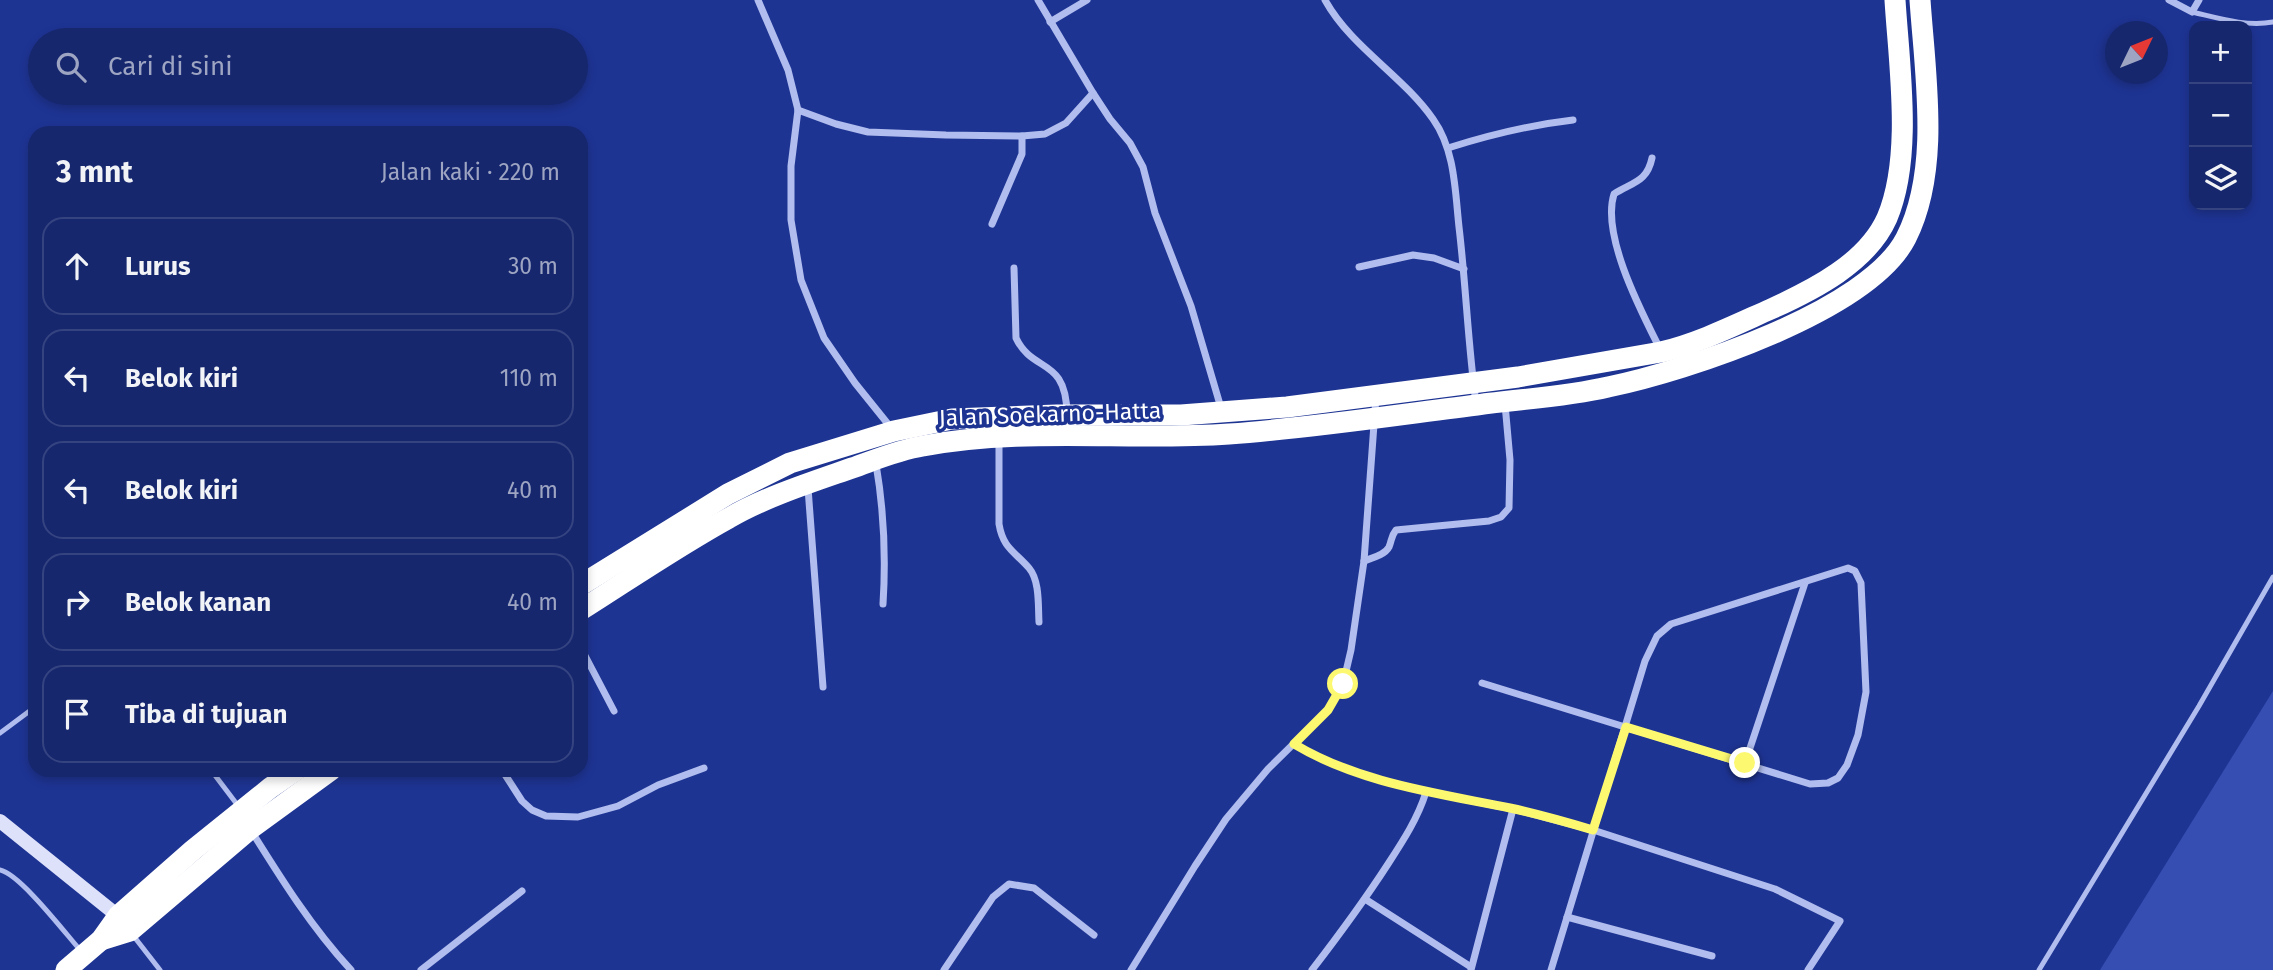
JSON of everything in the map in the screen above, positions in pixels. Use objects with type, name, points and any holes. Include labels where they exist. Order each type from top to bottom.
[{"type":"highway","points":[[588,582],[727,494],[777,469],[894,431],[952,419],[1181,415],[1287,407],[1376,407],[1473,382],[1682,347],[1815,289],[1856,257],[1872,240],[1886,220],[1895,193],[1902,106],[1895,0]]},
{"type":"highway","name":"Jalan Soekarno-Hatta","points":[[588,606],[732,516],[807,484],[921,446],[999,438],[1228,434],[1376,407],[1476,405],[1608,387],[1693,364],[1760,339],[1831,305],[1857,289],[1878,271],[1905,240],[1922,192],[1927,152],[1920,0]]},
{"type":"highway","points":[[66,970],[246,820],[289,777]]},
{"type":"highway","points":[[246,820],[319,777]]},
{"type":"street","points":[[758,0],[788,70],[798,110],[791,166],[790,219],[801,280],[824,338],[855,383],[894,431]]},
{"type":"street","points":[[1038,0],[1093,93],[1130,143],[1143,167],[1155,213],[1191,306],[1223,412]]},
{"type":"street","points":[[1051,22],[1087,0]]},
{"type":"street","points":[[1325,0],[1336,20],[1427,111],[1448,148],[1464,269],[1476,405]]},
{"type":"street","points":[[2169,0],[2192,12],[2199,0]]},
{"type":"street","points":[[798,110],[867,132],[946,135],[1045,134],[1066,123],[1093,93]]},
{"type":"street","points":[[1448,148],[1538,124],[1573,120]]},
{"type":"street","points":[[992,224],[1019,163],[1022,135]]},
{"type":"street","points":[[1652,158],[1649,171],[1644,176],[1614,194],[1611,220],[1627,277],[1661,352]]},
{"type":"street","points":[[1359,267],[1413,255],[1434,258],[1464,269]]},
{"type":"street","points":[[1014,268],[1016,338],[1020,347],[1057,374],[1067,399],[1067,415]]},
{"type":"street","points":[[1364,561],[1389,548],[1396,530],[1489,521],[1501,517],[1509,508],[1510,460],[1503,379]]},
{"type":"street","points":[[1132,970],[1226,819],[1268,769],[1328,710],[1343,684],[1351,650],[1364,561],[1376,407]]},
{"type":"street","points":[[999,438],[1001,537],[1008,548],[1030,569],[1037,592],[1039,622]]},
{"type":"street","points":[[876,460],[886,566],[883,604]]},
{"type":"street","points":[[807,484],[823,687]]},
{"type":"street","points":[[1482,683],[1626,727],[1745,763],[1810,784],[1828,783],[1838,778],[1847,765],[1858,735],[1866,692],[1861,583],[1856,571],[1848,568],[1671,624],[1657,636],[1645,661],[1626,727],[1551,970]]},
{"type":"street","points":[[1745,763],[1805,583]]},
{"type":"street","points":[[588,661],[614,711]]},
{"type":"street","points":[[1294,744],[1312,755],[1349,770],[1426,792],[1513,809],[1593,830],[1775,889],[1840,921],[1808,970]]},
{"type":"street","points":[[507,777],[522,801],[532,810],[546,816],[578,817],[618,806],[658,785],[704,768]]},
{"type":"street","points":[[1312,970],[1365,899],[1396,851],[1421,807],[1426,792]]},
{"type":"street","points":[[1365,899],[1471,968],[1513,809]]},
{"type":"street","points":[[246,820],[291,895],[351,970]]},
{"type":"street","points":[[0,821],[124,923]]},
{"type":"street","points":[[944,970],[993,897],[1009,884],[1034,888],[1094,935]]},
{"type":"street","points":[[421,970],[522,891]]},
{"type":"street","points":[[1567,917],[1712,956]]},
{"type":"lane","points":[[2192,12],[2229,21],[2262,24],[2273,22]]},
{"type":"lane","points":[[2039,970],[2199,706],[2273,577]]},
{"type":"lane","points":[[0,733],[28,711]]},
{"type":"lane","points":[[216,777],[246,820]]},
{"type":"lane","points":[[0,870],[20,882],[85,956]]},
{"type":"lane","points":[[124,923],[160,970]]},
{"type":"shaded area","points":[[2273,691],[2273,970],[2100,970]]},
{"type":"route","points":[[1343,684],[1328,710],[1294,744],[1312,755],[1349,770],[1426,792],[1513,809],[1593,830],[1626,727],[1745,763]]}]
